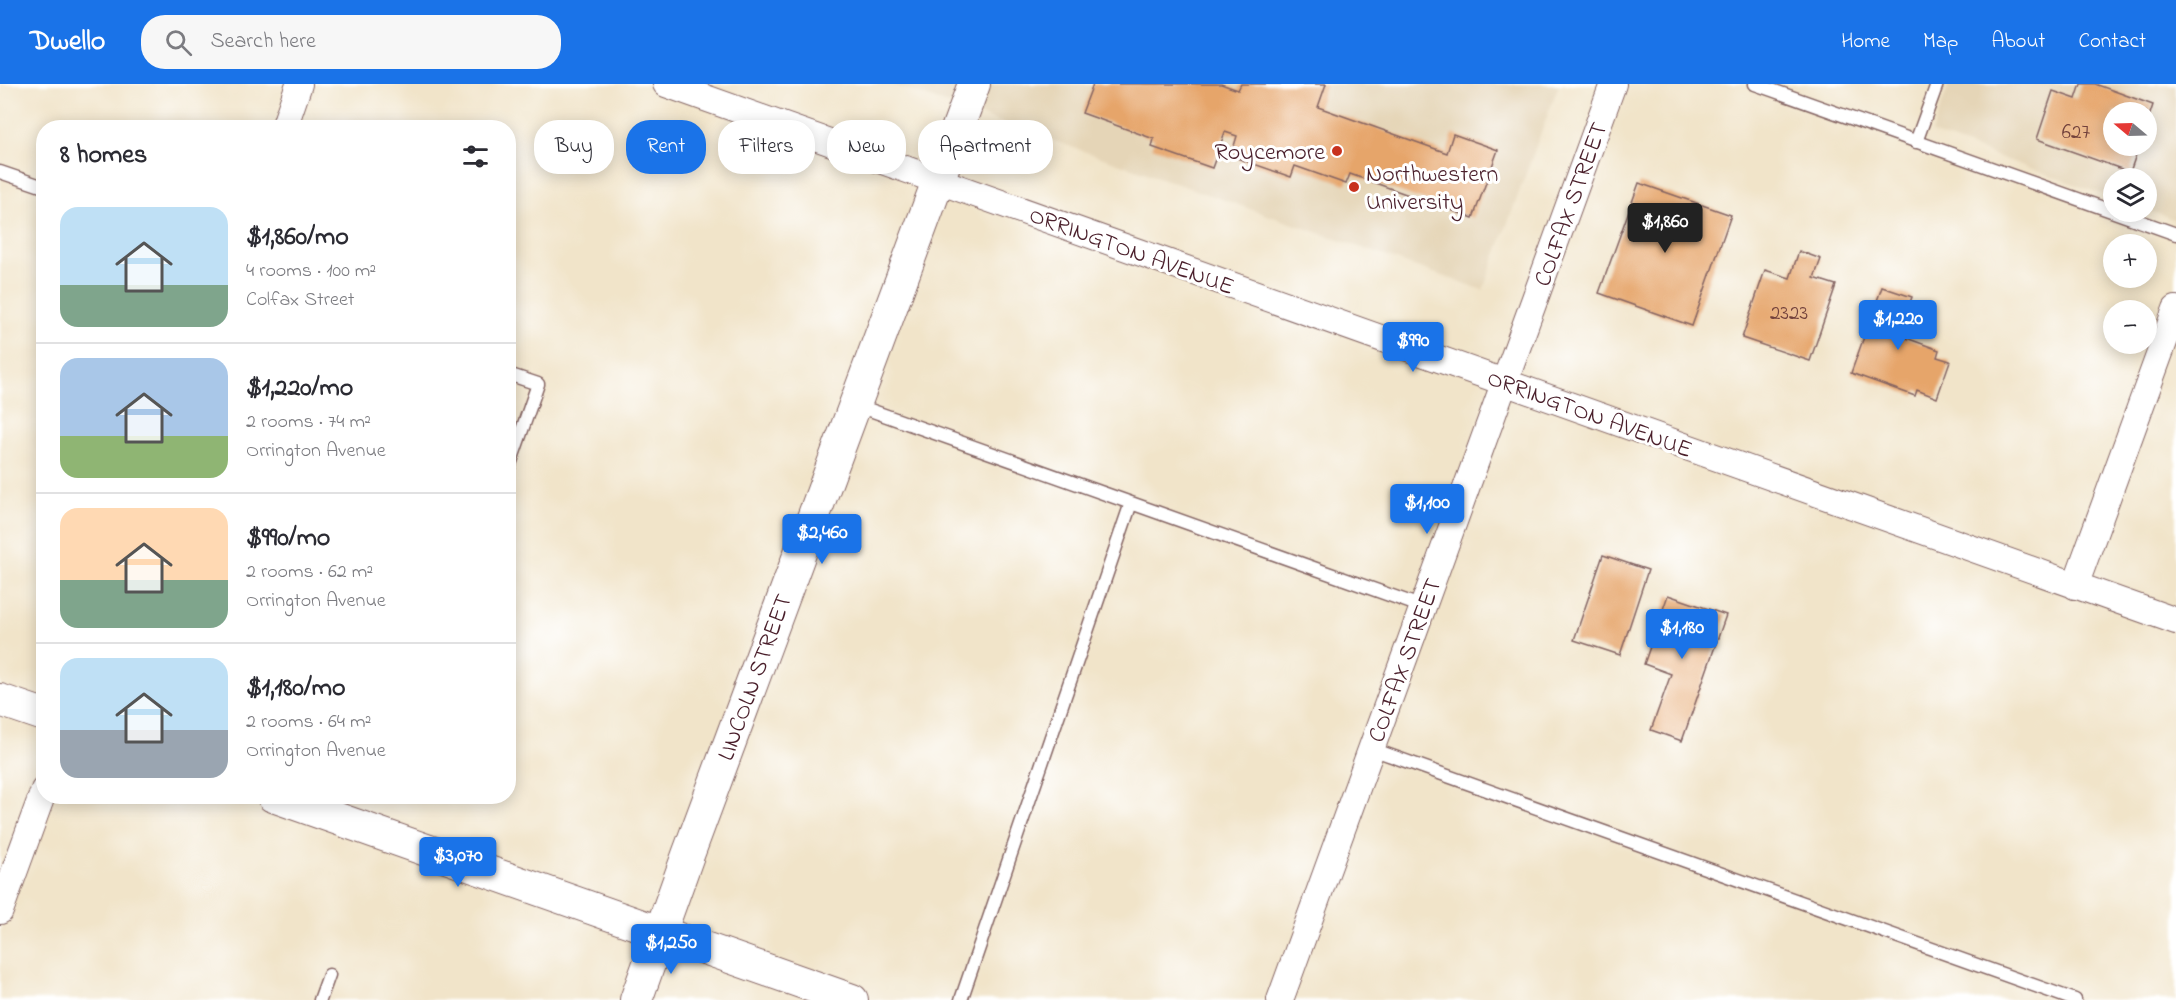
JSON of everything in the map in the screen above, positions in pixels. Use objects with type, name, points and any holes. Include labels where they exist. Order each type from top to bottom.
[{"type":"street","points":[[287,120],[299,84]]},
{"type":"street","name":"ORRINGTON AVENUE","points":[[666,84],[2176,621]]},
{"type":"street","name":"LINCOLN STREET","points":[[636,1000],[974,84]]},
{"type":"street","name":"COLFAX STREET","points":[[1280,1000],[1613,84]]},
{"type":"street","points":[[2075,586],[2176,309]]},
{"type":"street","points":[[0,700],[36,712]]},
{"type":"street","points":[[0,911],[39,804]]},
{"type":"street","points":[[296,804],[852,1000]]},
{"type":"lane","points":[[1755,84],[2176,234]]},
{"type":"lane","points":[[1916,142],[1937,84]]},
{"type":"lane","points":[[0,172],[36,184]]},
{"type":"lane","points":[[516,377],[538,384],[516,447]]},
{"type":"lane","points":[[856,405],[1423,607]]},
{"type":"lane","points":[[961,1000],[1131,503]]},
{"type":"lane","points":[[1372,749],[2075,1000]]},
{"type":"lane","points":[[320,1000],[329,975]]},
{"type":"shaded area","name":"Northwestern University","points":[[890,84],[1559,84],[1483,290],[1053,141],[1053,120],[994,120]]},
{"type":"shaded area","points":[[1949,84],[2176,84],[2176,220],[2157,213],[2157,168],[2103,168],[2103,194],[1932,133]]},
{"type":"building","name":"Roycemore","points":[[1093,84],[1221,84],[1238,90],[1241,84],[1326,84],[1318,107],[1447,153],[1453,134],[1498,150],[1473,218],[1350,174],[1346,184],[1295,166],[1291,177],[1231,156],[1237,136],[1225,132],[1212,168],[1152,147],[1154,139],[1082,113]]},
{"type":"building","points":[[2081,84],[2095,84],[2145,102],[2103,102],[2103,156],[2136,156],[2131,168],[2119,168],[2037,139],[2053,91],[2076,99]]},
{"type":"building","points":[[1639,183],[1731,215],[1692,326],[1599,293]]},
{"type":"building","points":[[1799,251],[1821,259],[1814,278],[1836,285],[1810,361],[1742,338],[1765,270],[1790,278]]},
{"type":"building","points":[[1882,287],[1912,297],[1898,335],[1939,350],[1937,357],[1950,361],[1937,398],[1917,390],[1915,396],[1851,373]]},
{"type":"building","points":[[1603,555],[1648,570],[1620,655],[1574,640]]},
{"type":"building","points":[[1668,595],[1726,615],[1682,741],[1651,730],[1671,674],[1644,664]]},
{"type":"place","name":"Roycemore","points":[[1337,151]]},
{"type":"place","name":"Northwestern University","points":[[1354,187]]}]
